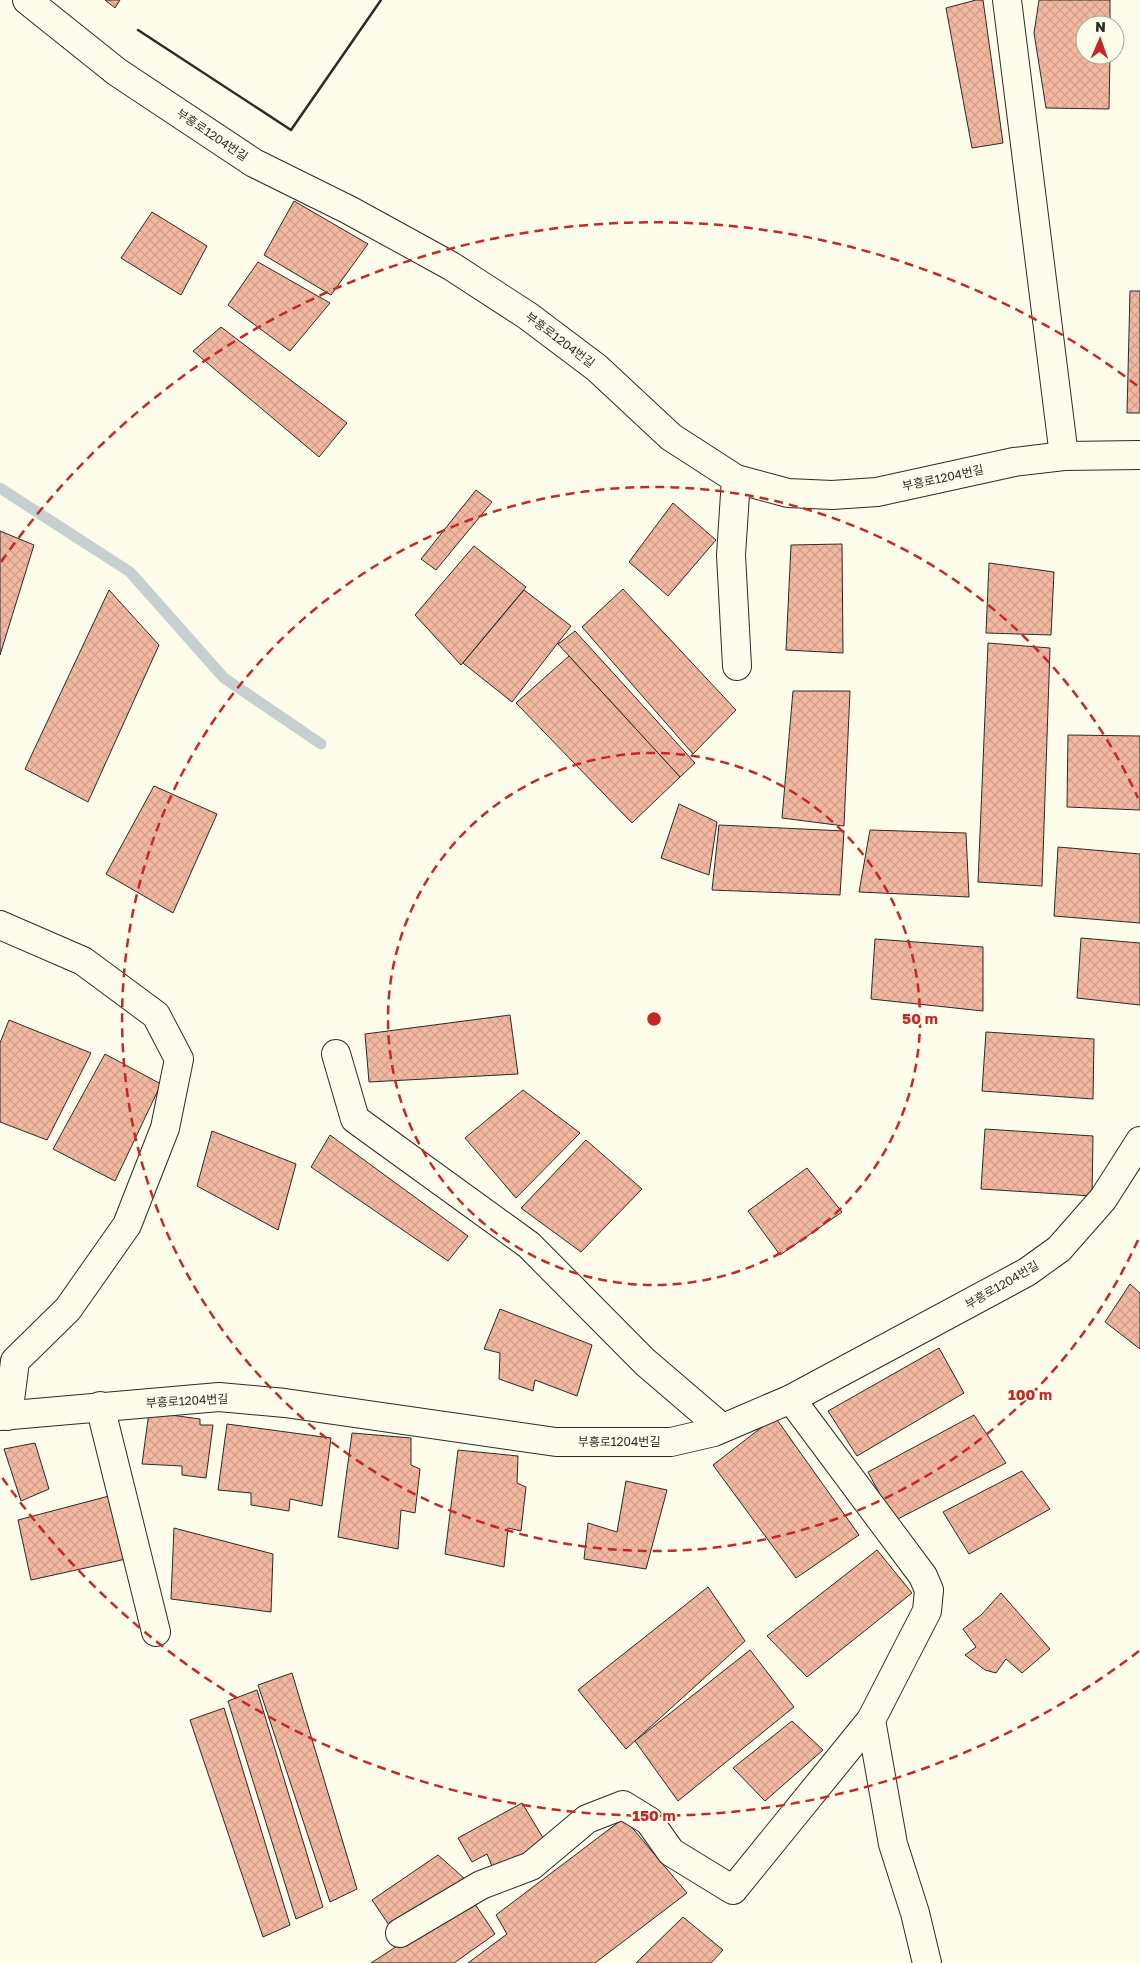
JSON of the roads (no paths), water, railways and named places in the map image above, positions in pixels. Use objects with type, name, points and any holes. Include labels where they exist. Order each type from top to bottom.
[{"type":"street","name":"부흥로1204번길","points":[[27,0],[117,72],[254,163],[349,210],[450,266],[528,316],[597,368],[671,437],[736,479],[788,493],[832,495],[878,492],[1014,462],[1064,456],[1140,455]]},
{"type":"street","points":[[1007,0],[1064,456]]},
{"type":"street","points":[[736,479],[731,555],[737,666]]},
{"type":"street","points":[[0,925],[83,961],[156,1015],[179,1059],[166,1128],[126,1225],[68,1309],[15,1361],[4,1416]]},
{"type":"street","points":[[336,1054],[355,1118],[529,1245],[645,1362],[722,1428]]},
{"type":"street","name":"부흥로1204번길","points":[[4,1416],[100,1406],[219,1397],[285,1403],[556,1442],[671,1442],[722,1428],[791,1399],[1027,1272],[1059,1249],[1104,1199],[1140,1141]]},
{"type":"street","points":[[400,1933],[481,1885],[530,1866],[587,1819],[623,1805],[649,1821],[671,1852],[733,1890],[871,1720],[927,1612],[929,1590],[924,1576],[791,1399]]},
{"type":"street","points":[[100,1406],[156,1632]]},
{"type":"street","points":[[871,1720],[893,1844],[927,1963]]},
{"type":"waterway","points":[[0,488],[130,572],[224,678],[321,744]]}]
